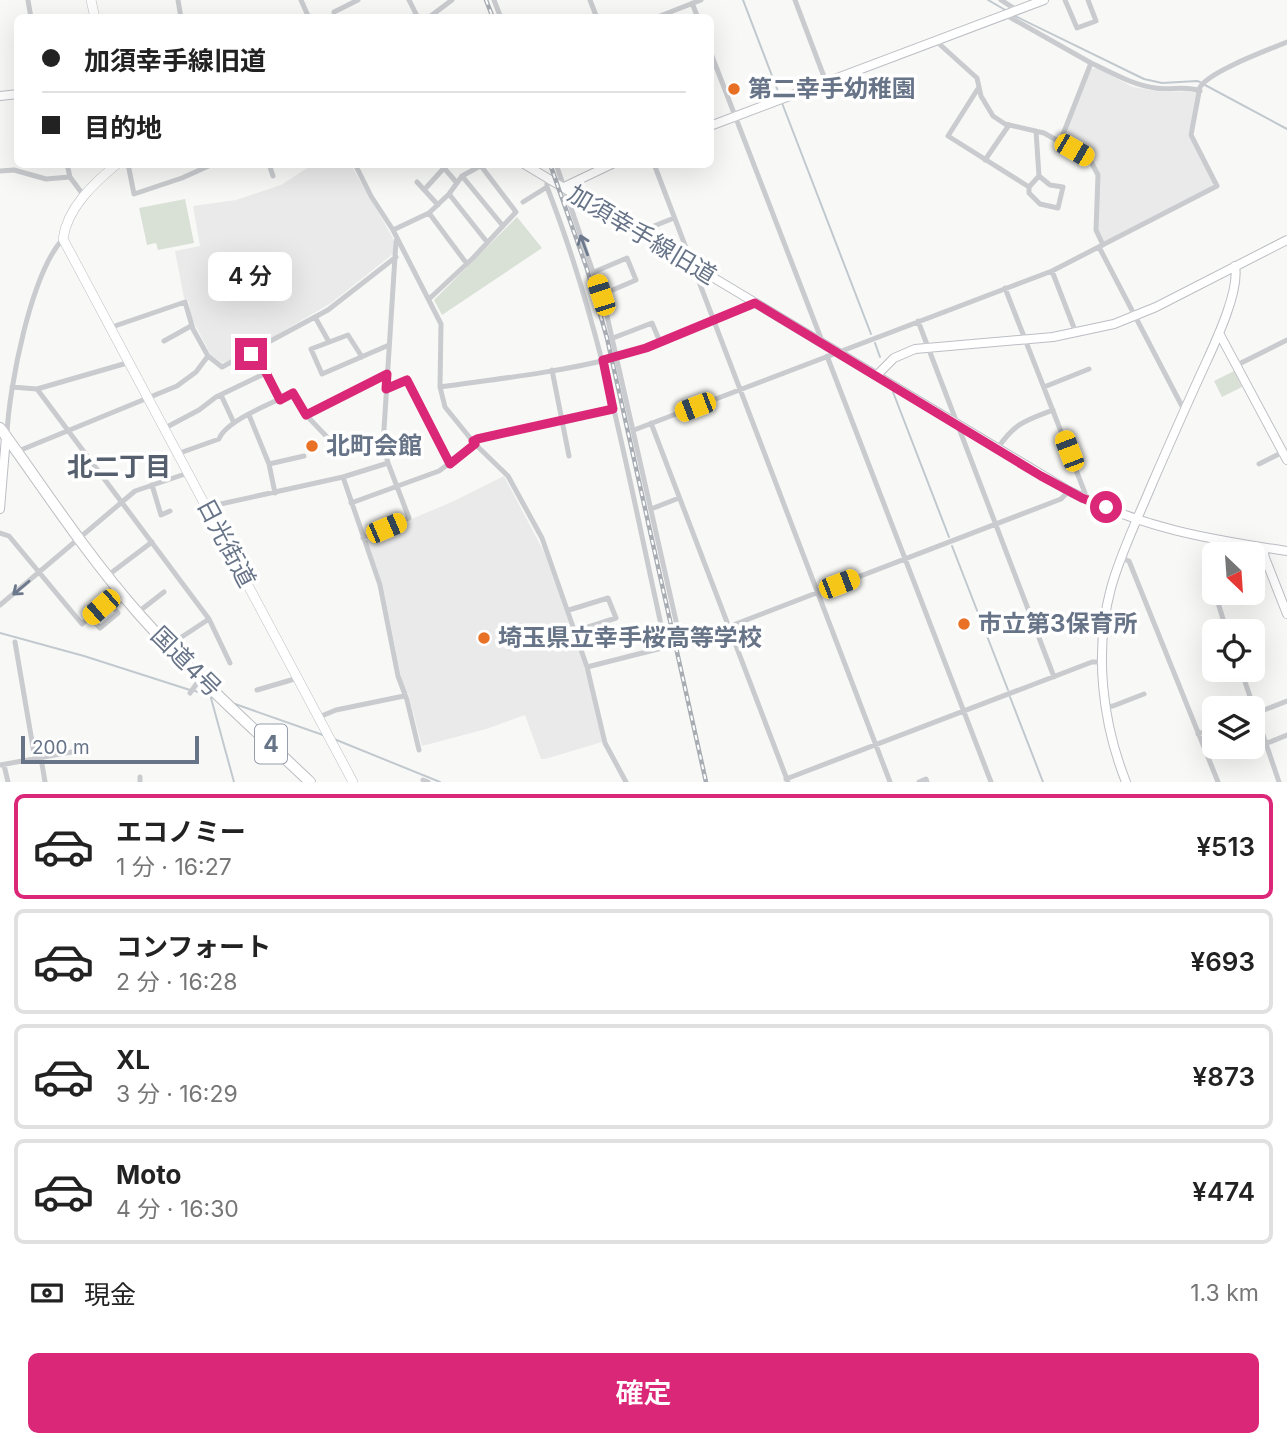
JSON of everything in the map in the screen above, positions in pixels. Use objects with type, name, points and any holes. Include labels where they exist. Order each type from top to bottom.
[{"type":"highway","name":"国道4号","points":[[3,433],[124,597],[168,646],[310,782]]},
{"type":"main road","points":[[63,239],[66,225],[84,196],[112,168]]},
{"type":"main road","name":"日光街道","points":[[63,239],[353,782]]},
{"type":"street","points":[[334,14],[358,0]]},
{"type":"street","points":[[433,14],[452,0]]},
{"type":"street","points":[[664,14],[701,0]]},
{"type":"street","points":[[795,0],[826,82]]},
{"type":"street","points":[[1001,0],[1013,12],[1091,63],[1141,86],[1168,90],[1201,87],[1235,64],[1287,42]]},
{"type":"street","points":[[714,125],[1044,0]]},
{"type":"street","points":[[1065,0],[1077,28],[1096,21],[1088,0]]},
{"type":"street","points":[[936,41],[977,78],[981,96],[993,116],[1009,125],[1044,133],[1088,158],[1098,175],[1096,230],[1101,246],[1184,410]]},
{"type":"street","points":[[714,61],[823,344]]},
{"type":"street","points":[[1059,142],[1091,63]]},
{"type":"street","points":[[979,87],[948,136],[1029,187]]},
{"type":"street","points":[[634,430],[1052,271],[1217,186],[1191,135],[1201,87]]},
{"type":"street","points":[[985,160],[1009,125]]},
{"type":"street","points":[[1036,131],[1039,176],[1029,187],[1029,193],[1040,204],[1058,208],[1063,187],[1050,185],[1039,176]]},
{"type":"street","points":[[68,168],[70,177],[84,196]]},
{"type":"street","points":[[129,168],[134,194],[204,168]]},
{"type":"street","points":[[270,168],[273,176]]},
{"type":"street","points":[[357,168],[393,230],[441,324],[440,387],[445,407],[514,485],[542,538],[555,580],[576,631],[605,743],[626,782]]},
{"type":"street","points":[[424,190],[444,168],[457,183]]},
{"type":"street","points":[[393,230],[429,213],[449,194],[462,176],[477,168]]},
{"type":"street","points":[[429,299],[467,264],[516,212],[484,168]]},
{"type":"street","name":"加須幸手線旧道","points":[[529,168],[547,183],[564,187],[1082,498],[1136,521],[1195,537],[1226,542]]},
{"type":"street","points":[[557,168],[594,272],[613,338],[681,643],[1061,499],[1069,491]]},
{"type":"street","points":[[564,187],[603,168]]},
{"type":"street","points":[[655,168],[890,782]]},
{"type":"street","points":[[0,172],[14,170],[46,179],[70,177]]},
{"type":"street","points":[[462,176],[503,226]]},
{"type":"street","points":[[417,182],[438,205]]},
{"type":"street","points":[[523,202],[547,183],[583,287],[603,360],[666,647],[587,667]]},
{"type":"street","points":[[449,194],[487,242]]},
{"type":"street","points":[[429,213],[467,264]]},
{"type":"street","points":[[639,232],[674,218]]},
{"type":"street","points":[[363,538],[409,518],[383,445],[396,238]]},
{"type":"street","points":[[0,509],[3,433],[12,387],[39,281],[51,254],[63,239]]},
{"type":"street","points":[[877,375],[888,362],[900,354],[927,346],[1076,333],[1114,324],[1136,316],[1287,240]]},
{"type":"street","points":[[109,328],[185,302],[191,326],[208,356],[222,367],[328,310],[396,257]]},
{"type":"street","points":[[594,272],[627,258],[636,281],[601,295]]},
{"type":"street","points":[[1126,782],[1110,733],[1105,707],[1102,662],[1108,602],[1136,521],[1219,333],[1235,285],[1235,266]]},
{"type":"street","points":[[1052,271],[1076,333]]},
{"type":"street","points":[[1005,288],[1084,492],[1082,498]]},
{"type":"street","points":[[440,387],[617,357],[755,303]]},
{"type":"street","points":[[315,317],[329,342]]},
{"type":"street","points":[[918,321],[1054,677]]},
{"type":"street","points":[[613,338],[652,323],[660,342]]},
{"type":"street","points":[[164,341],[191,326]]},
{"type":"street","points":[[1219,333],[1285,456],[1259,464]]},
{"type":"street","points":[[362,357],[348,335],[311,349],[322,374],[362,357],[389,345]]},
{"type":"street","points":[[1237,365],[1287,340]]},
{"type":"street","points":[[255,351],[280,400]]},
{"type":"street","points":[[16,452],[177,386],[196,372],[208,356]]},
{"type":"street","points":[[827,356],[991,782]]},
{"type":"street","points":[[12,387],[37,389],[127,363]]},
{"type":"street","points":[[1044,387],[1090,369]]},
{"type":"street","points":[[552,370],[569,456]]},
{"type":"street","points":[[163,429],[221,395],[266,373]]},
{"type":"street","points":[[306,415],[387,374]]},
{"type":"street","points":[[386,389],[407,380],[450,464]]},
{"type":"street","points":[[37,389],[209,619],[230,663]]},
{"type":"street","points":[[177,454],[219,439],[221,432],[234,423],[293,393],[306,415],[328,438]]},
{"type":"street","points":[[221,395],[234,423]]},
{"type":"street","points":[[351,503],[439,471],[474,442],[613,409]]},
{"type":"street","points":[[998,450],[1010,431],[1027,420],[1052,410]]},
{"type":"street","points":[[249,415],[269,464],[275,493]]},
{"type":"street","points":[[651,423],[787,780],[1092,662],[1102,662]]},
{"type":"street","points":[[269,464],[303,456]]},
{"type":"street","points":[[207,507],[343,477],[388,463]]},
{"type":"street","points":[[0,605],[135,491],[188,473]]},
{"type":"street","points":[[343,477],[380,585],[398,676],[419,750]]},
{"type":"street","points":[[152,485],[161,515],[170,511]]},
{"type":"street","points":[[651,509],[679,498]]},
{"type":"street","points":[[0,533],[9,536],[82,624],[101,607],[113,607],[124,597]]},
{"type":"street","points":[[107,576],[152,542]]},
{"type":"street","name":"加須幸手線旧道","points":[[1265,548],[1287,551]]},
{"type":"street","points":[[1265,557],[1287,614]]},
{"type":"street","points":[[1121,558],[1129,561],[1218,782]]},
{"type":"street","points":[[138,612],[164,592]]},
{"type":"street","points":[[569,610],[608,598],[616,618],[576,631]]},
{"type":"street","points":[[90,617],[100,628],[118,613],[113,607]]},
{"type":"street","points":[[168,646],[209,619]]},
{"type":"street","points":[[15,642],[45,782]]},
{"type":"street","points":[[190,694],[201,678]]},
{"type":"street","points":[[257,690],[298,678]]},
{"type":"street","points":[[1105,707],[1144,694]]},
{"type":"street","points":[[319,717],[336,710],[404,696]]},
{"type":"street","points":[[1265,710],[1287,701]]},
{"type":"street","points":[[1198,734],[1202,732]]},
{"type":"street","points":[[1279,782],[1265,744],[1287,734]]},
{"type":"street","points":[[8,782],[2,765],[88,749]]},
{"type":"street","points":[[919,782],[926,779],[927,782]]},
{"type":"shaded area","points":[[1097,68],[1133,87],[1161,92],[1199,93],[1188,135],[1213,183],[1212,186],[1103,242],[1098,231],[1099,174],[1090,156],[1062,141],[1090,69]]},
{"type":"shaded area","points":[[307,168],[353,168],[393,238],[393,254],[331,303],[241,356],[222,363],[211,355],[191,317],[189,302],[184,298],[175,251],[200,246],[193,206],[236,200],[281,185]]},
{"type":"shaded area","points":[[185,199],[194,243],[158,250],[156,243],[147,245],[139,208]]},
{"type":"shaded area","points":[[517,217],[542,248],[442,315],[434,300]]},
{"type":"shaded area","points":[[1234,371],[1242,387],[1222,397],[1214,381]]},
{"type":"shaded area","name":"埼玉県立幸手桜高等学校","points":[[504,476],[544,552],[584,666],[603,740],[545,759],[541,759],[525,715],[486,729],[422,746],[401,677],[383,586],[367,541],[367,538],[454,501]]},
{"type":"waterway","points":[[743,0],[779,94]]},
{"type":"waterway","points":[[988,0],[1007,11]]},
{"type":"waterway","points":[[1015,16],[1144,79],[1162,83],[1200,82]]},
{"type":"waterway","points":[[1205,85],[1287,129]]},
{"type":"waterway","points":[[782,103],[871,334]]},
{"type":"waterway","points":[[875,343],[880,357]]},
{"type":"waterway","points":[[893,392],[949,537]]},
{"type":"waterway","points":[[952,546],[1008,690]]},
{"type":"waterway","points":[[0,633],[84,656],[190,690]]},
{"type":"waterway","points":[[195,691],[213,697]]},
{"type":"waterway","points":[[1010,697],[1043,782]]},
{"type":"waterway","points":[[211,698],[234,782]]},
{"type":"waterway","points":[[235,704],[323,735]]},
{"type":"waterway","points":[[334,739],[440,782]]},
{"type":"railway","points":[[486,0],[491,14]]},
{"type":"railway","points":[[551,168],[587,269],[607,338],[706,782]]},
{"type":"place","name":"第二幸手幼稚園","points":[[734,89]]},
{"type":"place","name":"北町会館","points":[[312,446]]},
{"type":"place","name":"市立第3保育所","points":[[964,624]]},
{"type":"place","name":"埼玉県立幸手桜高等学校","points":[[484,638]]},
{"type":"district","name":"北二丁目","points":[[119,467]]},
{"type":"route","points":[[251,354],[255,351],[280,400],[293,393],[306,415],[387,374],[386,389],[407,380],[450,464],[475,444],[473,441],[477,439],[613,409],[603,360],[646,348],[755,303],[1041,476],[1082,498],[1106,507]]}]
